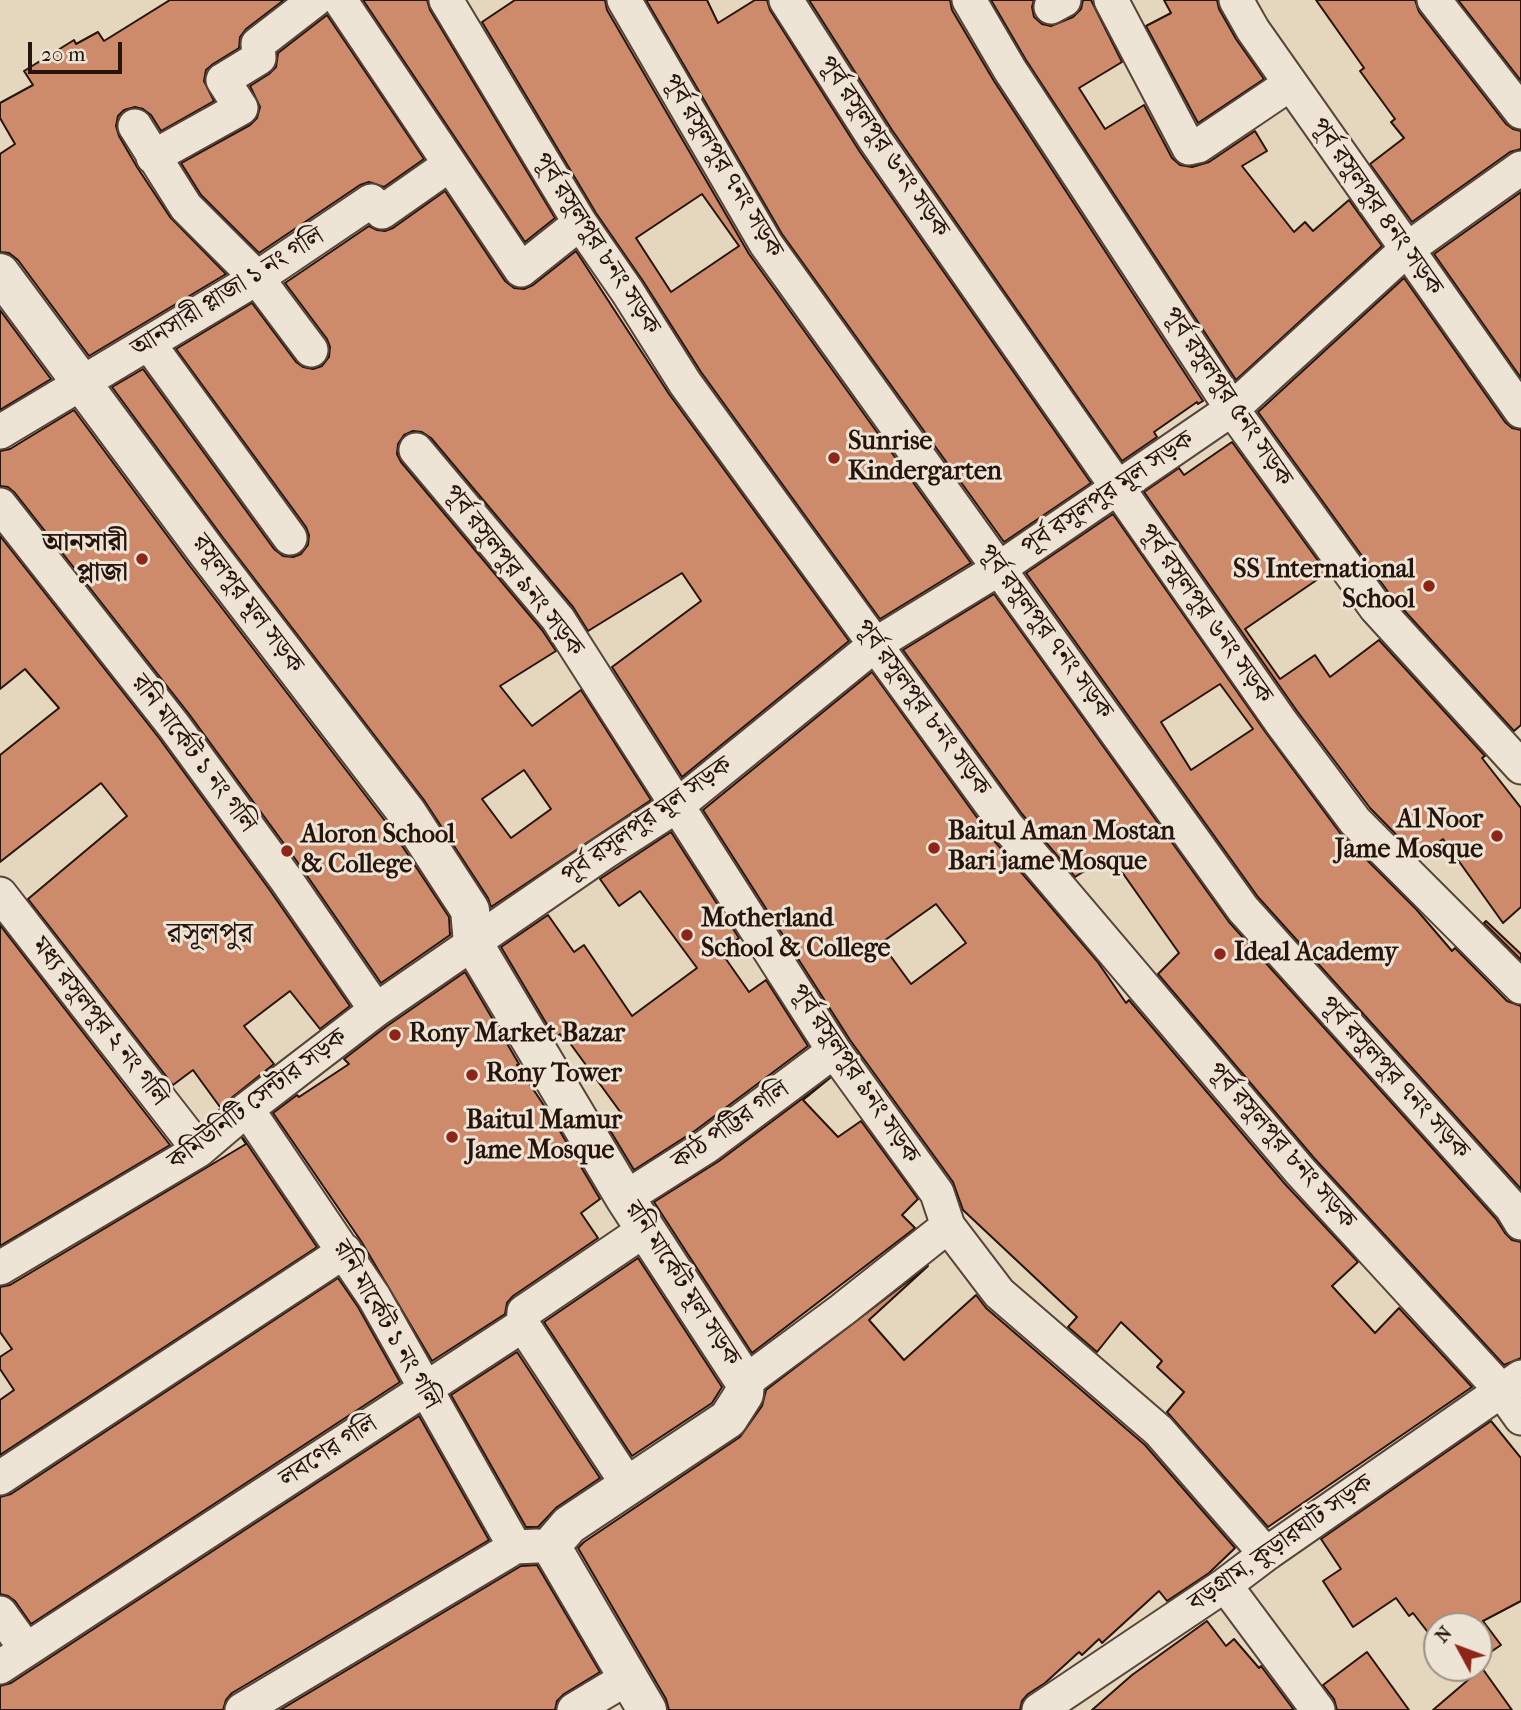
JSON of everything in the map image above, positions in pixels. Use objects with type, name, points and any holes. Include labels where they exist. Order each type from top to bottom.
[{"type":"street","points":[[153,157],[241,108],[223,80],[259,58],[258,44],[315,0]]},
{"type":"street","points":[[340,0],[521,270],[580,223]]},
{"type":"street","name":"পূর্ব রসুলপুর ৮নং সড়ক","points":[[446,0],[580,223],[685,383],[1007,826],[1291,1161],[1511,1384],[1521,1418]]},
{"type":"street","name":"পূর্ব রসুলপুর ৭নং সড়ক","points":[[624,0],[766,244],[1243,909],[1512,1208],[1521,1223]]},
{"type":"street","name":"পূর্ব রসুলপুর ৬নং সড়ক","points":[[786,0],[876,141],[1281,722],[1355,821],[1521,988]]},
{"type":"street","name":"পূর্ব রসুলপুর ৫নং সড়ক","points":[[969,0],[1010,70],[1232,409],[1377,608],[1521,766]]},
{"type":"street","points":[[1111,0],[1189,148],[1198,146],[1290,84]]},
{"type":"street","name":"পূর্ব রসুলপুর ৪নং সড়ক","points":[[1236,0],[1290,84],[1521,411]]},
{"type":"street","points":[[1434,0],[1521,112]]},
{"type":"street","points":[[135,126],[186,207],[257,278],[311,350]]},
{"type":"street","name":"আনসারী প্লাজা ১ নং গলি","points":[[0,432],[257,278],[371,201],[382,212],[449,165]]},
{"type":"street","name":"পূর্ব রসুলপুর মূল সড়ক","points":[[473,943],[678,805],[876,644],[1000,568],[1232,409],[1406,250],[1521,168]]},
{"type":"street","name":"রসুলপুর মূল সড়ক","points":[[0,273],[207,552],[407,813],[470,909],[473,943]]},
{"type":"street","points":[[149,344],[290,538]]},
{"type":"street","name":"পূর্ব রসুলপুর ৯নং সড়ক","points":[[416,450],[558,619],[834,1051],[937,1193],[948,1226],[999,1293],[1159,1432],[1265,1554]]},
{"type":"street","name":"রনি মার্কেট ১ নং গলি","points":[[0,505],[174,726],[285,878],[376,1010]]},
{"type":"street","name":"মধ্য রসুলপুর ২ নং গলি","points":[[0,894],[199,1150]]},
{"type":"street","name":"কমিউনিটি সেন্টার সড়ক","points":[[0,1268],[199,1150],[247,1109],[376,1010],[473,943]]},
{"type":"street","name":"রনি মার্কেট মূল সড়ক","points":[[473,943],[636,1213],[746,1382],[744,1394],[728,1419],[533,1547]]},
{"type":"street","name":"কাঠ পট্টির গলি","points":[[636,1213],[707,1146],[834,1051]]},
{"type":"street","name":"রনি মার্কেট ১ নং গলি","points":[[247,1109],[345,1251],[374,1297],[425,1390],[533,1547]]},
{"type":"street","name":"লবণের গলি","points":[[13,1658],[523,1325],[524,1312],[636,1213]]},
{"type":"street","points":[[746,1382],[948,1226]]},
{"type":"street","points":[[0,1478],[345,1251]]},
{"type":"street","points":[[523,1325],[628,1485]]},
{"type":"street","name":"বড়গ্রাম, কুড়ারঘাট সড়ক","points":[[1039,1710],[1226,1585],[1265,1554],[1511,1384]]},
{"type":"street","points":[[242,1710],[533,1547],[629,1677],[647,1710]]},
{"type":"street","points":[[1226,1585],[1318,1710]]},
{"type":"street","points":[[0,1613],[13,1658]]},
{"type":"street","points":[[574,1710],[629,1677]]},
{"type":"building","points":[[170,0],[284,0],[246,29],[240,37],[239,48],[206,70],[204,81],[214,101],[161,131],[151,115],[143,109],[135,107],[124,110],[118,116],[116,126],[119,136],[170,217],[226,274],[89,356],[18,260],[9,253],[0,252],[0,154],[15,144],[0,118],[0,103],[33,85],[24,71],[74,40],[76,44],[98,32],[104,41]]},
{"type":"building","points":[[363,0],[427,0],[430,10],[555,218],[525,242]]},
{"type":"building","points":[[515,0],[605,0],[607,10],[749,254],[971,563],[880,619],[701,372],[596,213],[482,22]],"holes":[[[702,194],[739,246],[671,292],[636,238]]]},
{"type":"building","points":[[646,0],[707,0],[718,23],[755,0],[767,0],[770,10],[860,152],[1091,483],[1004,542],[782,234]]},
{"type":"building","points":[[809,0],[950,0],[952,10],[994,81],[1203,401],[1198,404],[1197,402],[1154,432],[1157,437],[1122,461],[892,130]]},
{"type":"building","points":[[991,0],[1034,0],[1034,17],[1042,24],[1051,26],[1073,17],[1081,9],[1083,0],[1091,0],[1122,62],[1079,88],[1105,129],[1144,105],[1172,158],[1180,165],[1192,167],[1209,162],[1255,131],[1267,151],[1242,166],[1294,232],[1305,222],[1313,231],[1349,200],[1382,246],[1236,380],[1026,60]]},
{"type":"building","points":[[1164,0],[1217,0],[1219,9],[1236,39],[1264,79],[1198,123],[1146,26],[1171,13]]},
{"type":"building","points":[[1316,0],[1415,0],[1419,12],[1506,124],[1521,131],[1521,149],[1510,152],[1412,222],[1370,164],[1404,138],[1391,122],[1395,119],[1360,71],[1364,68]]},
{"type":"building","points":[[1458,0],[1521,0],[1521,81]]},
{"type":"building","points":[[327,15],[424,159],[384,187],[369,182],[360,185],[259,253],[201,195],[181,163],[250,125],[257,118],[260,107],[250,86],[276,67],[278,53]]},
{"type":"building","points":[[445,191],[505,281],[514,288],[524,289],[533,285],[576,251],[669,394],[849,641],[682,777],[612,667],[701,601],[682,573],[588,631],[573,607],[431,438],[422,432],[413,431],[404,435],[398,444],[397,454],[401,462],[542,630],[556,651],[500,686],[532,726],[581,690],[651,800],[491,907],[488,898],[424,800],[224,539],[112,387],[143,369],[274,549],[283,556],[301,554],[308,545],[306,527],[176,349],[252,303],[296,362],[313,369],[322,366],[329,357],[327,339],[285,283],[369,226],[385,231]],"holes":[[[524,770],[551,809],[511,838],[482,799]]]},
{"type":"building","points":[[1521,192],[1521,378],[1434,254]]},
{"type":"building","points":[[1404,278],[1505,422],[1512,428],[1521,430],[1521,725],[1514,731],[1391,596],[1258,412]]},
{"type":"building","points":[[0,310],[51,379],[0,410]]},
{"type":"building","points":[[74,410],[389,826],[449,917],[450,935],[381,983],[301,867],[189,714],[15,493],[8,487],[0,486],[0,451],[10,449]]},
{"type":"building","points":[[1232,442],[1327,573],[1245,629],[1280,679],[1315,655],[1330,677],[1379,640],[1485,756],[1482,758],[1521,808],[1521,907],[1503,923],[1443,839],[1419,858],[1370,808],[1297,711],[1144,492],[1179,468],[1184,475]]},
{"type":"building","points":[[1113,514],[1266,733],[1340,833],[1416,909],[1452,951],[1455,948],[1507,1001],[1521,1006],[1521,1189],[1258,897],[1026,573]],"holes":[[[1220,684],[1253,729],[1191,770],[1161,722]]]},
{"type":"building","points":[[0,536],[159,738],[350,1006],[320,1029],[290,991],[244,1026],[274,1064],[220,1107],[193,1070],[173,1085],[28,899],[127,816],[101,783],[0,862],[0,755],[59,708],[25,669],[0,689]]},
{"type":"building","points":[[994,594],[1229,922],[1496,1219],[1505,1233],[1512,1240],[1521,1242],[1521,1358],[1504,1365],[1314,1158],[1158,974],[1179,953],[1110,855],[1075,877],[1022,814],[903,650]]},
{"type":"building","points":[[872,672],[991,837],[1097,961],[1126,1003],[1129,1000],[1285,1184],[1358,1262],[1332,1286],[1375,1333],[1399,1308],[1472,1387],[1268,1527],[1167,1412],[1184,1392],[1157,1367],[1162,1361],[1121,1322],[1097,1352],[1068,1327],[1077,1317],[963,1210],[953,1182],[850,1040],[703,810]],"holes":[[[936,904],[966,943],[911,984],[881,943]]]},
{"type":"building","points":[[671,832],[739,938],[721,952],[749,992],[766,980],[808,1046],[696,1130],[634,1170],[608,1127],[624,1117],[564,1035],[562,1037],[560,1034],[555,1038],[501,947],[548,915],[574,952],[584,945],[632,1016],[697,968],[640,891],[619,906],[600,879]]},
{"type":"building","points":[[1486,921],[1521,954],[1521,960],[1484,923]]},
{"type":"building","points":[[0,925],[170,1145],[0,1246]]},
{"type":"building","points":[[465,972],[519,1064],[517,1065],[600,1199],[581,1213],[598,1238],[513,1296],[507,1303],[505,1314],[432,1361],[361,1241],[273,1113],[297,1095],[299,1097],[349,1064],[344,1059]]},
{"type":"building","points":[[830,1078],[803,1100],[838,1137],[861,1121],[918,1199],[902,1215],[915,1228],[752,1353],[654,1202],[719,1161]]},
{"type":"building","points":[[242,1138],[317,1247],[0,1455],[0,1400],[14,1390],[0,1369],[0,1357],[12,1349],[0,1332],[0,1287],[10,1285],[246,1144]]},
{"type":"building","points":[[638,1258],[722,1387],[712,1403],[632,1456],[544,1322]]},
{"type":"building","points":[[928,1266],[869,1320],[904,1360],[976,1295],[986,1308],[1145,1445],[1235,1548],[1209,1573],[1167,1601],[1159,1591],[1102,1643],[1099,1639],[1082,1655],[1079,1652],[1045,1683],[1028,1694],[1022,1701],[1020,1710],[669,1710],[666,1699],[578,1548],[740,1437],[762,1406],[766,1390]]},
{"type":"building","points":[[338,1278],[358,1307],[400,1382],[31,1624],[15,1601],[0,1594],[0,1497],[11,1494]]},
{"type":"building","points":[[517,1352],[600,1478],[557,1507],[538,1527],[526,1527],[451,1395]]},
{"type":"building","points":[[419,1416],[489,1540],[232,1693],[223,1710],[0,1710],[0,1686],[11,1683]]},
{"type":"building","points":[[1491,1421],[1521,1458],[1521,1601],[1493,1616],[1493,1612],[1423,1612],[1423,1626],[1413,1613],[1409,1616],[1396,1598],[1353,1627],[1323,1581],[1341,1569],[1321,1539]]},
{"type":"building","points":[[537,1565],[600,1672],[564,1694],[557,1701],[555,1710],[280,1710],[521,1566]]},
{"type":"building","points":[[1207,1621],[1226,1646],[1234,1639],[1259,1668],[1261,1666],[1294,1710],[1092,1710],[1132,1675]]},
{"type":"building","points":[[1493,1634],[1501,1645],[1493,1650]]},
{"type":"building","points":[[1367,1652],[1409,1710],[1337,1710],[1334,1699],[1323,1685]]},
{"type":"building","points":[[1466,1682],[1492,1682],[1512,1710],[1433,1710]]},
{"type":"place","name":"Sunrise Kindergarten","points":[[834,458]]},
{"type":"place","name":"আনসারী প্লাজা","points":[[142,559]]},
{"type":"place","name":"SS International School","points":[[1429,586]]},
{"type":"place","name":"Al Noor Jame Mosque","points":[[1497,836]]},
{"type":"place","name":"Baitul Aman Mostan Bari jame Mosque","points":[[934,848]]},
{"type":"place","name":"Aloron School & College","points":[[287,851]]},
{"type":"place","name":"Motherland School & College","points":[[687,935]]},
{"type":"place","name":"Ideal Academy","points":[[1220,954]]},
{"type":"place","name":"Rony Market Bazar","points":[[395,1035]]},
{"type":"place","name":"Rony Tower","points":[[472,1075]]},
{"type":"place","name":"Baitul Mamur Jame Mosque","points":[[452,1137]]},
{"type":"district","name":"রসূলপুর","points":[[210,936]]}]
